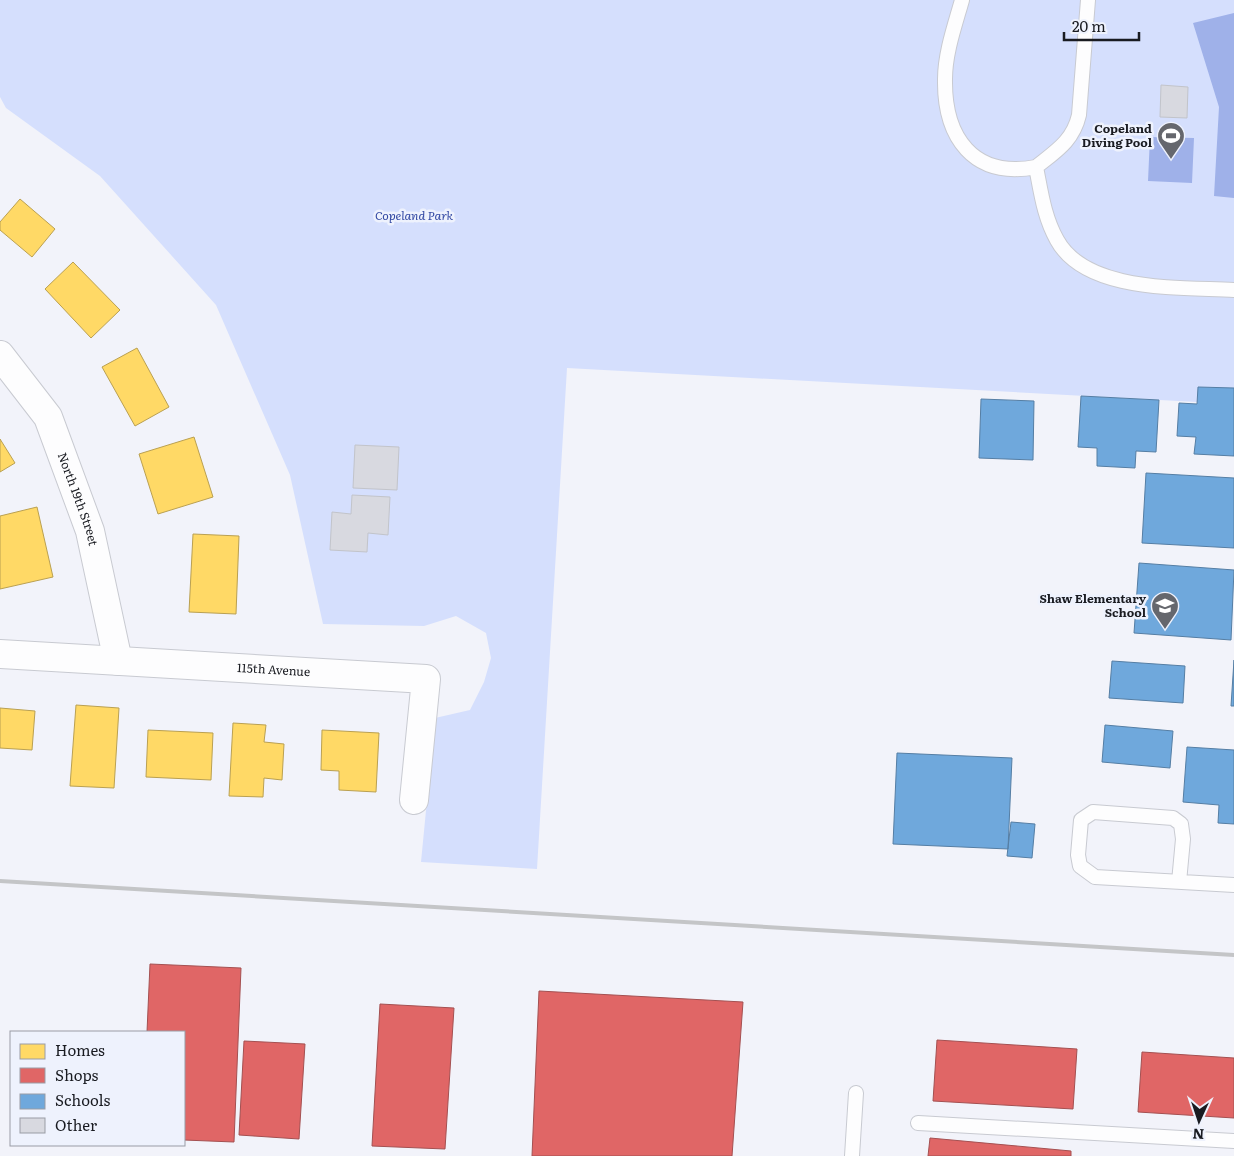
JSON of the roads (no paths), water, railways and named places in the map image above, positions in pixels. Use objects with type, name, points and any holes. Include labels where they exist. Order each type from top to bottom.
[{"type":"street","name":"North 19th Street","points":[[0,355],[48,417],[90,531],[118,661]]},
{"type":"street","name":"115th Avenue","points":[[0,654],[426,679],[414,800]]},
{"type":"lane","points":[[962,0],[949,48],[945,79],[954,133],[961,145],[972,156],[983,163],[1014,168],[1036,167],[1068,140],[1075,130],[1088,0]]},
{"type":"lane","points":[[1036,167],[1046,216],[1057,241],[1074,260],[1089,270],[1119,280],[1143,284],[1234,290]]},
{"type":"lane","points":[[1179,882],[1183,838],[1181,824],[1173,818],[1094,812],[1081,820],[1078,855],[1080,866],[1095,877],[1179,882],[1234,885]]},
{"type":"lane","points":[[852,1156],[856,1092]]},
{"type":"lane","points":[[918,1123],[1234,1141]]},
{"type":"water","points":[[1234,13],[1234,198],[1214,196],[1219,107],[1193,23]]},
{"type":"water","name":"Copeland Diving Pool","points":[[1150,137],[1194,138],[1192,183],[1148,181]]},
{"type":"railway","points":[[0,881],[1234,955]]},
{"type":"place","name":"Copeland Diving Pool","points":[[1171,160]]},
{"type":"place","name":"Shaw Elementary School","points":[[1165,630]]},
{"type":"park label","name":"Copeland Park","points":[[414,216]]}]
